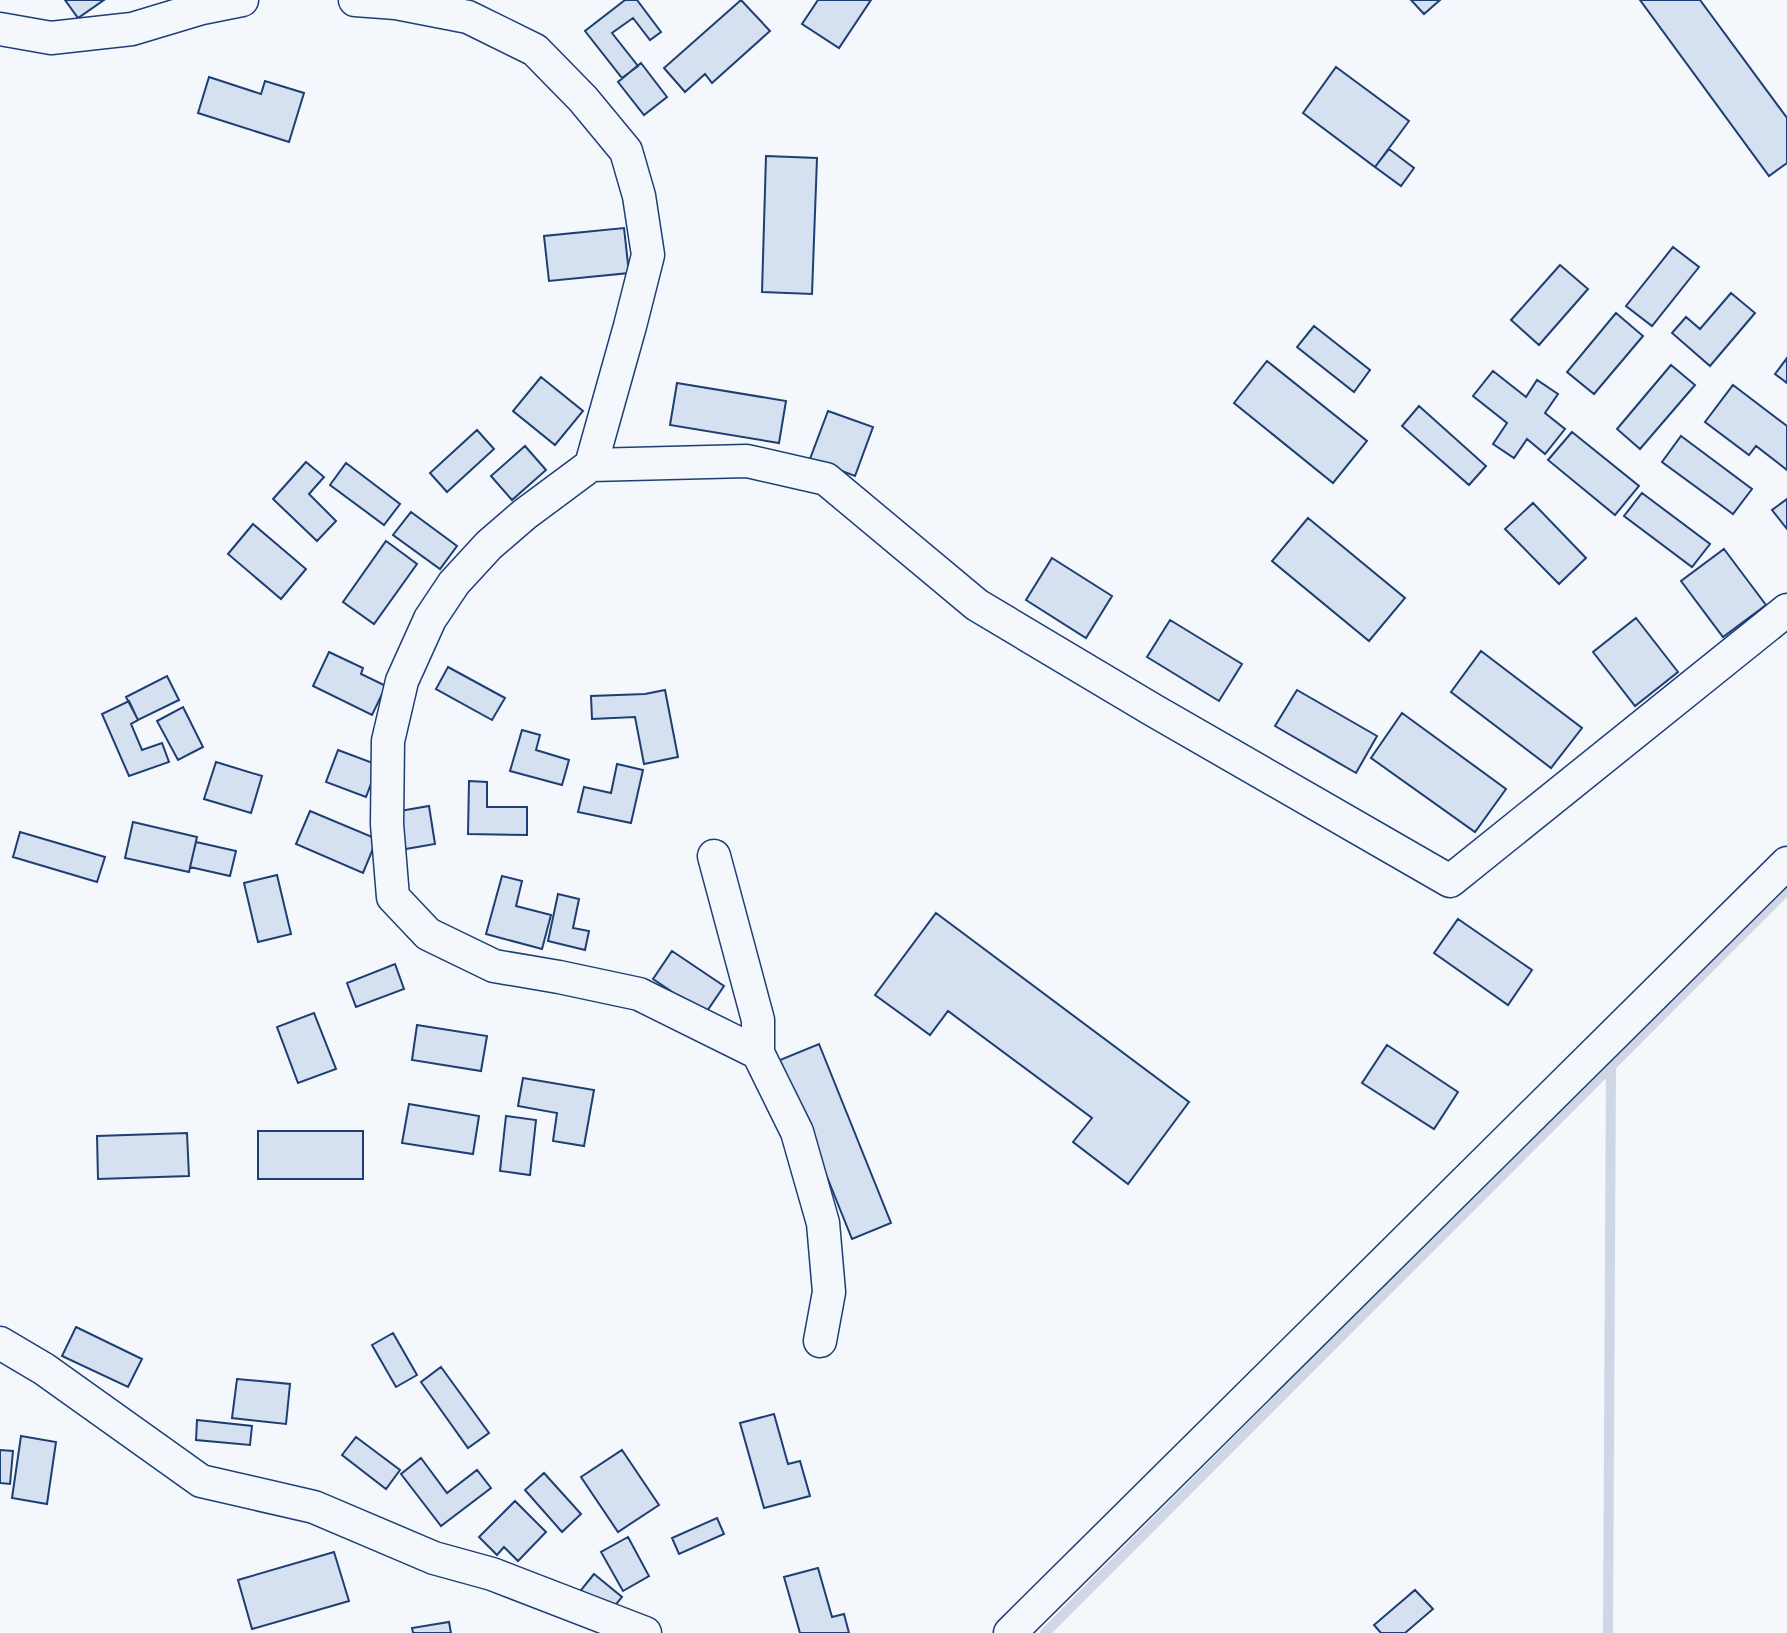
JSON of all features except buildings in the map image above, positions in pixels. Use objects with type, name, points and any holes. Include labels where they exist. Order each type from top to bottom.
[{"type":"street","points":[[0,29],[51,38],[132,29],[202,8],[242,0]]},
{"type":"street","points":[[355,0],[396,3],[468,17],[535,50],[583,99],[626,151],[639,196],[648,255],[591,465]]},
{"type":"street","points":[[758,1054],[639,994],[494,966],[428,934],[393,897],[387,824],[388,741],[402,681],[430,619],[454,583],[489,545],[525,514],[591,465],[747,461],[826,479],[977,605],[1450,881],[1787,610]]},
{"type":"street","points":[[714,856],[758,1020],[758,1054],[797,1132],[823,1223],[829,1292],[820,1341]]},
{"type":"street","points":[[1010,1633],[1787,863]]},
{"type":"street","points":[[0,1343],[44,1369],[201,1481],[314,1507],[434,1558],[492,1574],[645,1633]]},
{"type":"waterway","points":[[1045,1633],[1787,890]]},
{"type":"waterway","points":[[1608,1633],[1611,1066]]}]
